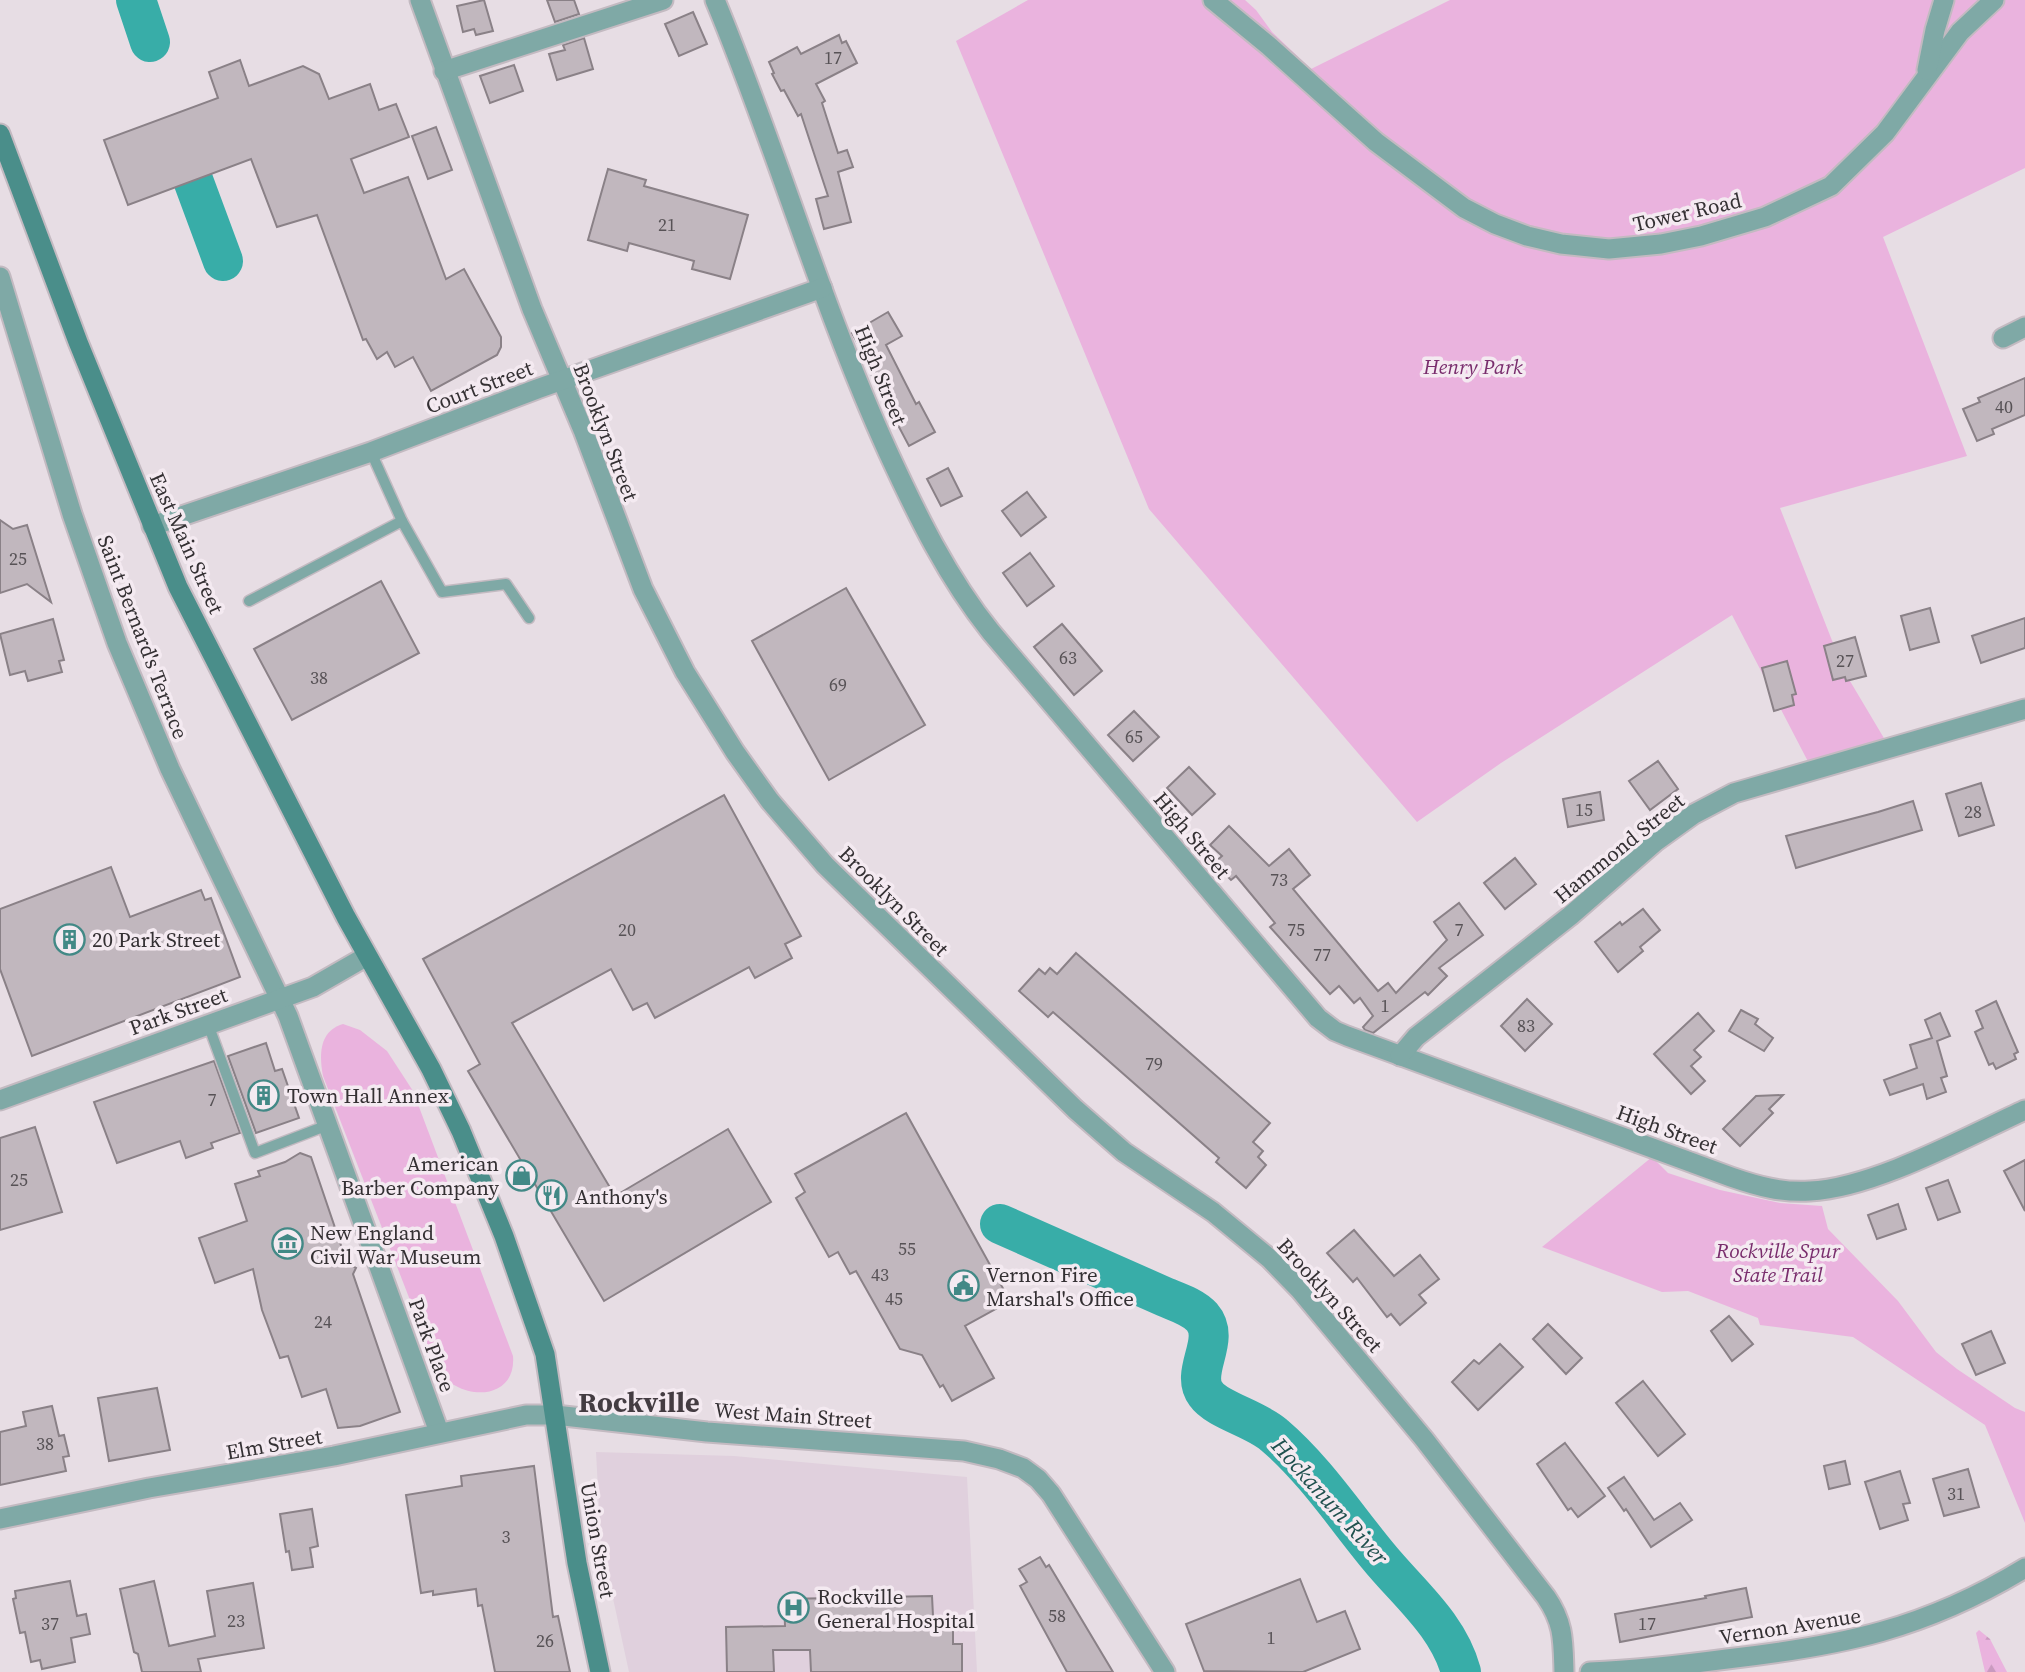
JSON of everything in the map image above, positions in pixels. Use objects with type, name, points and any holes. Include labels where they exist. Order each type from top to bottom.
[{"type":"main road","name":"East Main Street","points":[[2,143],[78,342],[152,526],[188,607],[367,956]]},
{"type":"main road","points":[[367,956],[431,1069],[478,1171],[545,1354],[555,1415]]},
{"type":"main road","name":"Union Street","points":[[555,1415],[578,1563],[600,1672]]},
{"type":"street","name":"Brooklyn Street","points":[[420,0],[532,309],[592,453],[626,549],[662,629],[709,712],[770,801],[815,855],[861,902],[1075,1109],[1124,1152],[1213,1212],[1262,1253],[1300,1290],[1424,1439],[1546,1597],[1558,1615],[1562,1628],[1564,1672]]},
{"type":"street","points":[[444,71],[663,0]]},
{"type":"street","name":"High Street","points":[[715,0],[853,370],[904,485],[946,568],[979,617],[1307,1007],[1335,1031],[1731,1177],[1766,1188],[1792,1191],[1826,1190],[1866,1179],[2025,1110]]},
{"type":"street","name":"Tower Road","points":[[1213,0],[1269,46],[1376,142],[1448,197],[1510,230],[1579,247],[1624,249],[1690,238],[1765,216],[1831,186],[1885,134],[1960,32],[1993,0]]},
{"type":"street","points":[[1926,75],[1944,0]]},
{"type":"street","name":"Saint Bernard's Terrace","points":[[0,277],[72,514],[117,642],[165,757],[281,999]]},
{"type":"street","name":"Court Street","points":[[152,526],[372,452],[562,380],[822,288]]},
{"type":"street","points":[[2003,338],[2025,327]]},
{"type":"street","name":"Hammond Street","points":[[1400,1056],[1416,1037],[1694,814],[1734,793],[2025,709]]},
{"type":"street","name":"Park Street","points":[[0,1100],[281,999],[323,982],[367,956]]},
{"type":"street","name":"Park Place","points":[[281,999],[439,1432]]},
{"type":"street","name":"Elm Street","points":[[0,1519],[149,1488],[334,1456],[526,1415],[555,1415]]},
{"type":"street","name":"West Main Street","points":[[555,1415],[694,1431],[964,1451],[1013,1464],[1038,1479],[1057,1502],[1165,1672]]},
{"type":"street","name":"Vernon Avenue","points":[[1590,1672],[1693,1668],[1871,1636],[1924,1619],[1969,1600],[2025,1568]]},
{"type":"lane","points":[[372,452],[402,521],[442,592],[506,584],[529,618]]},
{"type":"lane","points":[[249,601],[402,521]]},
{"type":"lane","points":[[208,1024],[255,1153],[328,1125]]},
{"type":"shaded area","name":"Rockville General Hospital","points":[[596,1452],[734,1456],[967,1477],[977,1672],[629,1672],[601,1543]]},
{"type":"green space","name":"Henry Park","points":[[1028,0],[1245,0],[1272,32],[1311,69],[1450,0],[2025,0],[2025,168],[1883,237],[1967,456],[1780,508],[1844,671],[1894,755],[1815,775],[1732,615],[1501,763],[1417,822],[1149,509],[956,41]]},
{"type":"green space","points":[[343,1024],[360,1030],[387,1051],[413,1091],[513,1356],[512,1371],[496,1389],[484,1392],[457,1387],[445,1379],[436,1367],[323,1076],[322,1045],[329,1032]]},
{"type":"green space","name":"Rockville Spur State Trail","points":[[1652,1157],[1668,1173],[1720,1190],[1780,1203],[1822,1206],[1828,1229],[1898,1301],[1936,1352],[1957,1369],[2025,1412],[2025,1523],[1985,1425],[1853,1337],[1760,1325],[1758,1318],[1688,1291],[1662,1292],[1542,1247]]},
{"type":"green space","points":[[1979,1630],[1990,1639],[2007,1672],[1985,1672],[1976,1633]]},
{"type":"building","points":[[484,0],[493,31],[476,35],[474,29],[463,32],[457,6]]},
{"type":"building","points":[[547,0],[574,0],[579,14],[555,22]]},
{"type":"building","points":[[693,12],[707,44],[679,56],[665,24]]},
{"type":"building","points":[[839,35],[842,43],[846,41],[857,63],[816,84],[825,101],[822,103],[838,153],[847,150],[853,167],[838,172],[851,222],[824,229],[816,199],[828,196],[801,114],[798,116],[784,90],[781,91],[769,62],[797,47],[801,54]]},
{"type":"building","points":[[584,38],[593,69],[557,80],[549,54],[565,50],[563,45]]},
{"type":"building","points":[[240,60],[249,86],[303,66],[319,74],[329,99],[370,84],[379,110],[396,104],[409,137],[351,159],[364,193],[408,177],[446,279],[464,269],[501,337],[501,347],[497,355],[431,391],[413,357],[395,367],[387,352],[377,359],[366,339],[363,340],[317,215],[277,227],[251,159],[128,205],[104,140],[218,98],[209,72]]},
{"type":"building","points":[[514,65],[523,91],[490,103],[480,76]]},
{"type":"building","points":[[436,127],[452,170],[428,179],[412,136]]},
{"type":"building","points":[[608,169],[646,180],[644,186],[748,215],[730,279],[692,269],[694,261],[629,243],[627,251],[588,240]]},
{"type":"building","points":[[888,312],[902,336],[886,345],[916,404],[919,402],[935,432],[909,446],[852,333]]},
{"type":"building","points":[[2025,378],[2025,415],[1992,429],[1994,434],[1977,441],[1963,409],[1980,402],[1978,398]]},
{"type":"building","points":[[948,468],[962,496],[941,506],[927,479]]},
{"type":"building","points":[[1027,492],[1046,517],[1021,536],[1002,511]]},
{"type":"building","points":[[0,520],[13,529],[27,525],[51,602],[27,584],[0,593]]},
{"type":"building","points":[[1030,553],[1054,586],[1027,606],[1003,573]]},
{"type":"building","points":[[381,581],[419,653],[292,720],[254,649]]},
{"type":"building","points":[[846,588],[925,725],[829,780],[752,641]]},
{"type":"building","points":[[1930,608],[1939,642],[1910,650],[1901,616]]},
{"type":"building","points":[[2025,618],[2025,648],[1981,663],[1972,636]]},
{"type":"building","points":[[53,619],[64,660],[59,661],[62,672],[28,681],[25,671],[10,675],[0,634]]},
{"type":"building","points":[[1062,624],[1102,671],[1074,695],[1034,647]]},
{"type":"building","points":[[1855,637],[1866,676],[1846,681],[1845,677],[1833,680],[1824,646]]},
{"type":"building","points":[[1787,661],[1796,694],[1792,695],[1794,705],[1774,711],[1762,668]]},
{"type":"building","points":[[1134,711],[1159,737],[1133,761],[1108,735]]},
{"type":"building","points":[[1658,761],[1678,789],[1650,810],[1629,781]]},
{"type":"building","points":[[1189,767],[1215,794],[1192,815],[1167,788]]},
{"type":"building","points":[[1981,783],[1994,825],[1959,836],[1946,794]]},
{"type":"building","points":[[1600,792],[1604,820],[1568,827],[1563,799]]},
{"type":"building","points":[[724,795],[801,936],[785,944],[792,958],[755,978],[749,967],[655,1018],[647,1003],[633,1010],[611,969],[512,1023],[615,1196],[728,1129],[771,1202],[604,1301],[468,1071],[480,1064],[423,959]]},
{"type":"building","points":[[1913,801],[1922,830],[1796,868],[1786,836]]},
{"type":"building","points":[[1229,826],[1269,866],[1289,849],[1310,875],[1293,889],[1378,991],[1388,983],[1396,993],[1447,940],[1434,922],[1459,903],[1483,935],[1439,968],[1447,976],[1428,995],[1425,992],[1373,1033],[1365,1030],[1363,1027],[1373,1016],[1360,998],[1354,1003],[1339,986],[1330,994],[1270,927],[1275,923],[1236,876],[1231,880],[1214,863],[1222,856],[1210,845]]},
{"type":"building","points":[[1515,858],[1536,884],[1505,909],[1484,883]]},
{"type":"building","name":"20 Park Street","points":[[111,867],[130,917],[201,890],[205,900],[211,898],[240,977],[32,1056],[0,969],[0,909]]},
{"type":"building","points":[[1643,909],[1660,930],[1640,947],[1643,951],[1618,972],[1595,942],[1620,922],[1622,925]]},
{"type":"building","points":[[1076,953],[1270,1123],[1253,1142],[1263,1151],[1258,1157],[1266,1165],[1246,1188],[1216,1162],[1219,1158],[1053,1012],[1048,1017],[1019,991],[1039,969],[1045,974],[1050,968],[1057,974]]},
{"type":"building","points":[[1527,999],[1552,1024],[1525,1051],[1501,1026]]},
{"type":"building","points":[[1996,1001],[2018,1052],[2014,1054],[2016,1059],[1996,1069],[1993,1063],[1989,1065],[1975,1032],[1983,1028],[1976,1011]]},
{"type":"building","points":[[1741,1010],[1758,1019],[1755,1024],[1773,1038],[1764,1051],[1729,1031]]},
{"type":"building","points":[[1698,1013],[1714,1031],[1694,1050],[1701,1057],[1691,1066],[1705,1081],[1691,1094],[1654,1054]]},
{"type":"building","points":[[1940,1013],[1950,1036],[1937,1041],[1947,1076],[1941,1078],[1946,1092],[1927,1099],[1923,1084],[1890,1095],[1884,1080],[1917,1068],[1910,1045],[1932,1038],[1925,1020]]},
{"type":"building","name":"Town Hall Annex","points":[[266,1043],[275,1071],[282,1069],[299,1118],[256,1133],[228,1056]]},
{"type":"building","points":[[214,1061],[240,1133],[211,1143],[213,1148],[186,1158],[180,1141],[117,1163],[94,1102]]},
{"type":"building","points":[[1783,1095],[1769,1109],[1773,1113],[1740,1146],[1723,1129],[1756,1096]]},
{"type":"building","points":[[906,1113],[1010,1301],[965,1326],[994,1378],[952,1401],[943,1385],[940,1387],[922,1355],[900,1349],[856,1271],[850,1274],[838,1252],[829,1257],[796,1198],[805,1192],[795,1174]]},
{"type":"building","points":[[35,1127],[62,1212],[0,1230],[0,1138]]},
{"type":"building","points":[[300,1153],[311,1157],[347,1263],[356,1268],[353,1274],[400,1412],[360,1426],[338,1428],[326,1389],[302,1397],[288,1356],[280,1358],[262,1310],[253,1269],[215,1283],[199,1238],[247,1221],[235,1184],[260,1176],[258,1171],[285,1162]]},
{"type":"building","points":[[2025,1160],[2025,1211],[2004,1171]]},
{"type":"building","points":[[1948,1180],[1960,1212],[1938,1220],[1926,1188]]},
{"type":"building","points":[[1898,1204],[1906,1229],[1877,1239],[1868,1215]]},
{"type":"building","points":[[1354,1230],[1394,1276],[1420,1255],[1439,1279],[1419,1295],[1426,1303],[1400,1325],[1391,1314],[1387,1317],[1357,1278],[1353,1282],[1327,1253]]},
{"type":"building","points":[[1729,1316],[1753,1344],[1732,1361],[1711,1331]]},
{"type":"building","points":[[1548,1324],[1582,1358],[1566,1374],[1533,1339]]},
{"type":"building","points":[[1991,1331],[2005,1363],[1976,1375],[1962,1344]]},
{"type":"building","points":[[1500,1344],[1523,1367],[1478,1410],[1452,1382],[1474,1360],[1479,1364]]},
{"type":"building","points":[[1643,1381],[1685,1434],[1658,1456],[1616,1403]]},
{"type":"building","points":[[157,1388],[170,1450],[109,1461],[98,1398]]},
{"type":"building","points":[[52,1406],[59,1436],[64,1435],[69,1456],[63,1457],[66,1471],[0,1485],[0,1432],[26,1426],[23,1412]]},
{"type":"building","points":[[1565,1443],[1605,1496],[1578,1517],[1571,1508],[1568,1510],[1537,1464]]},
{"type":"building","points":[[1845,1461],[1850,1484],[1829,1489],[1824,1466]]},
{"type":"building","points":[[534,1466],[553,1617],[558,1616],[570,1672],[495,1672],[482,1605],[478,1606],[476,1589],[433,1595],[433,1591],[421,1593],[406,1495],[462,1486],[461,1476]]},
{"type":"building","points":[[1968,1469],[1979,1507],[1944,1516],[1933,1479]]},
{"type":"building","points":[[1900,1471],[1910,1503],[1903,1504],[1908,1520],[1880,1529],[1865,1482]]},
{"type":"building","points":[[1624,1477],[1654,1520],[1680,1503],[1692,1520],[1651,1547],[1626,1509],[1624,1511],[1608,1488]]},
{"type":"building","points":[[312,1509],[318,1546],[310,1548],[313,1567],[292,1570],[280,1514]]},
{"type":"building","points":[[1040,1557],[1046,1567],[1049,1565],[1113,1672],[1067,1672],[1020,1586],[1027,1582],[1019,1569]]},
{"type":"building","points":[[1300,1579],[1317,1622],[1345,1611],[1360,1649],[1303,1672],[1204,1671],[1186,1624]]},
{"type":"building","points":[[70,1581],[77,1616],[86,1614],[90,1634],[71,1638],[75,1662],[42,1669],[40,1660],[31,1662],[25,1632],[20,1633],[13,1599],[16,1598],[15,1591]]},
{"type":"building","points":[[154,1581],[169,1646],[215,1636],[207,1591],[253,1583],[264,1648],[198,1659],[201,1672],[142,1672],[138,1654],[134,1652],[120,1589]]},
{"type":"building","points":[[1746,1588],[1752,1617],[1620,1642],[1615,1614]]},
{"type":"building","points":[[932,1596],[933,1616],[953,1619],[953,1644],[962,1644],[962,1672],[811,1672],[810,1650],[773,1650],[774,1672],[727,1672],[726,1627],[785,1626],[784,1599]]},
{"type":"waterway","name":"Hockanum River","points":[[136,0],[150,42]]},
{"type":"waterway","name":"Hockanum River","points":[[193,180],[223,261]]},
{"type":"waterway","name":"Hockanum River","points":[[1000,1224],[1185,1305],[1202,1317],[1209,1336],[1201,1376],[1206,1394],[1219,1405],[1266,1429],[1289,1448],[1437,1624],[1447,1639],[1461,1672]]},
{"type":"place","name":"20 Park Street","points":[[69,939]]},
{"type":"place","name":"Town Hall Annex","points":[[264,1095]]},
{"type":"place","name":"American Barber Company","points":[[522,1175]]},
{"type":"place","name":"Anthony's","points":[[552,1196]]},
{"type":"place","name":"New England Civil War Museum","points":[[287,1244]]},
{"type":"place","name":"Vernon Fire Marshal's Office","points":[[963,1286]]},
{"type":"place","name":"Rockville General Hospital","points":[[794,1608]]},
{"type":"district","name":"Rockville","points":[[639,1402]]}]
